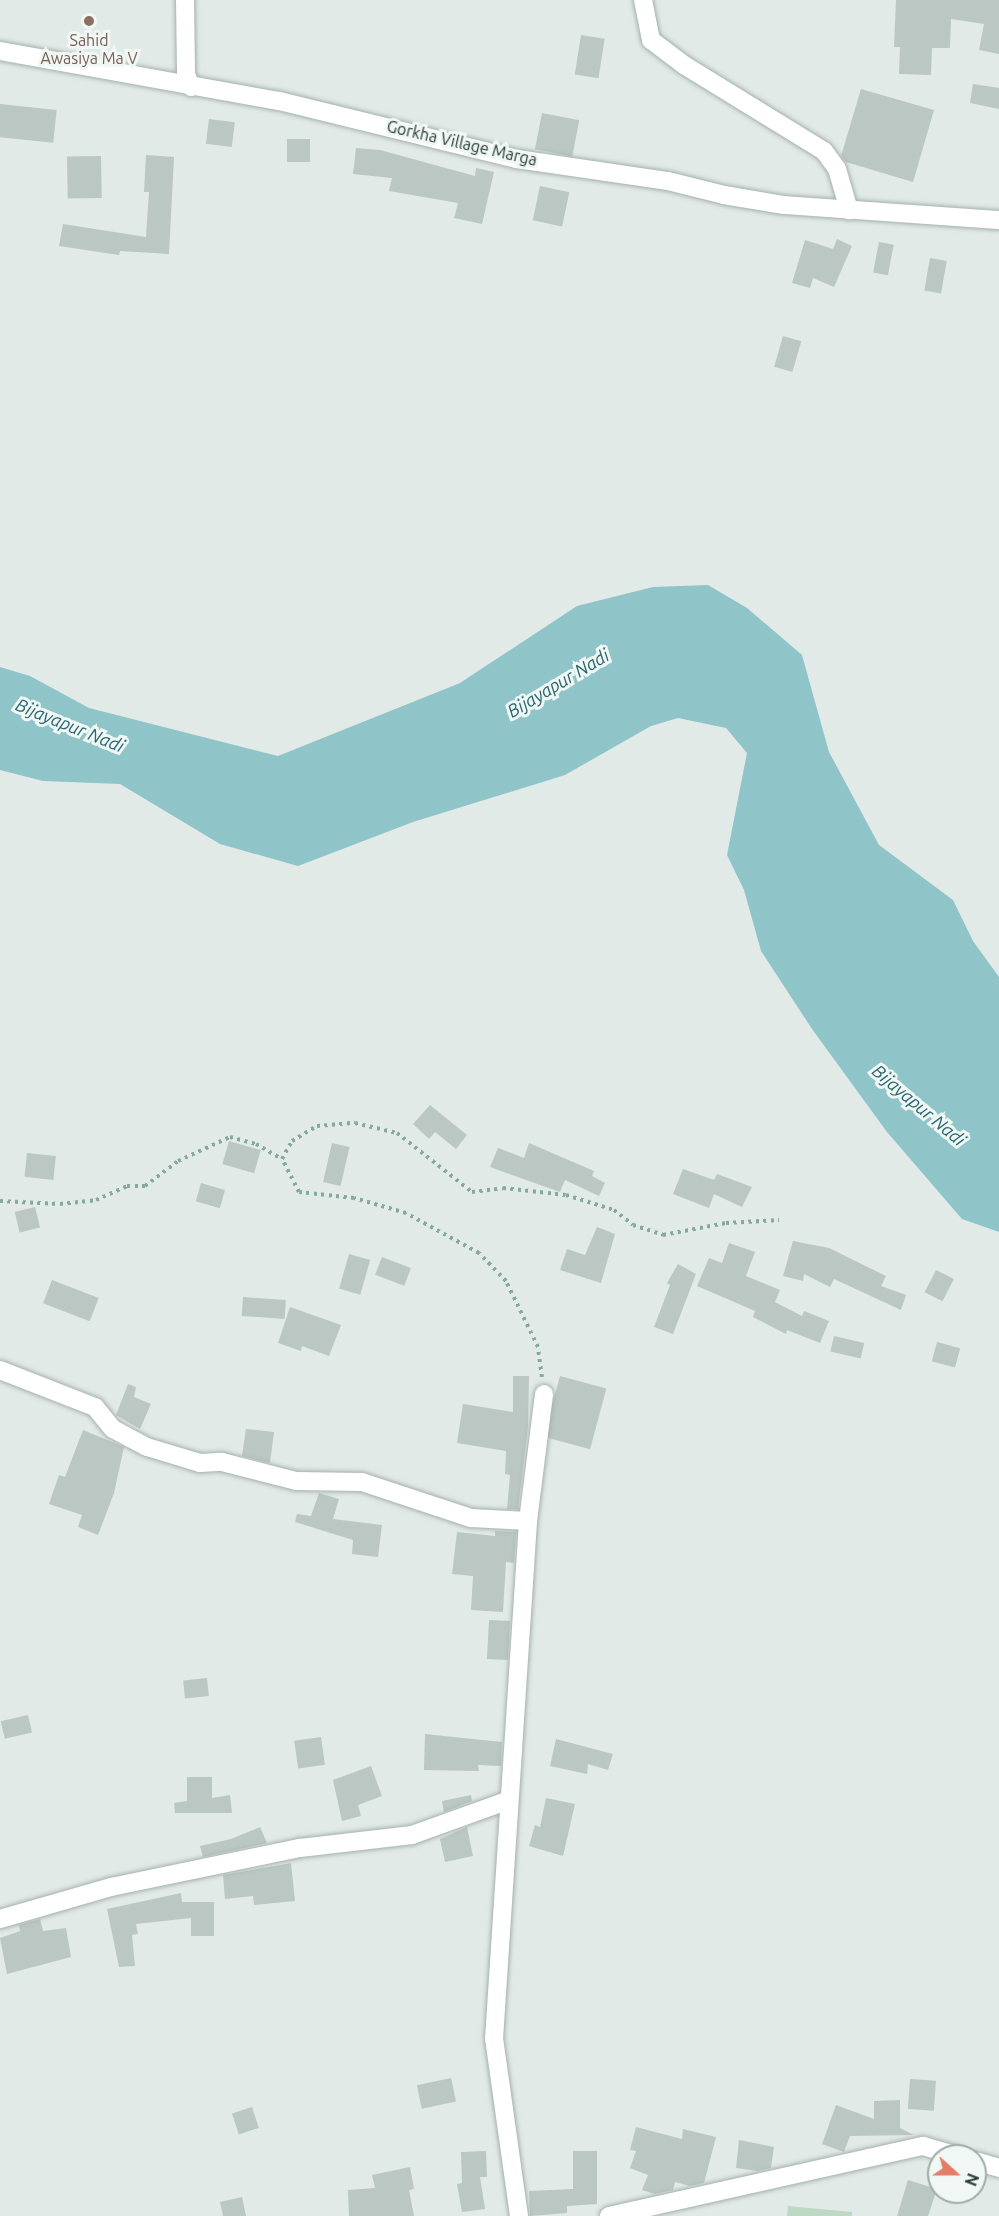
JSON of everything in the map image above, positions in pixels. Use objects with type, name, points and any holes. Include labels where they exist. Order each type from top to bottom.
[{"type":"street","points":[[185,0],[186,74],[191,87]]},
{"type":"street","points":[[643,0],[651,40],[684,65],[824,151],[837,169],[849,210]]},
{"type":"street","name":"Gorkha Village Marga","points":[[0,51],[279,101],[517,159],[668,181],[784,205],[999,220]]},
{"type":"street","points":[[0,1370],[96,1407],[113,1429],[147,1448],[200,1463],[222,1462],[296,1480],[362,1482],[471,1518],[528,1521]]},
{"type":"street","points":[[519,2216],[494,2039],[528,1521],[544,1394]]},
{"type":"street","points":[[0,1920],[111,1887],[289,1850],[412,1835],[509,1800]]},
{"type":"street","points":[[609,2216],[923,2146],[927,2147]]},
{"type":"path","points":[[282,1159],[292,1141],[317,1126],[356,1123],[397,1133],[472,1192],[503,1188],[566,1195],[614,1210],[633,1226],[663,1235],[726,1223],[779,1220]]},
{"type":"path","points":[[0,1201],[60,1204],[96,1200],[127,1186],[145,1186],[178,1161],[230,1137],[256,1144],[282,1159],[299,1192],[354,1198],[406,1213],[479,1253],[506,1281],[538,1347],[544,1394]]},
{"type":"green space","points":[[788,2206],[852,2212],[852,2216],[787,2216]]},
{"type":"water","name":"Bijayapur Nadi","points":[[708,585],[747,608],[802,655],[829,752],[879,845],[953,900],[973,941],[999,977],[999,1232],[962,1219],[887,1132],[812,1029],[761,951],[744,890],[727,855],[747,753],[726,728],[678,718],[651,726],[565,775],[413,822],[298,866],[220,844],[120,784],[43,781],[0,770],[0,667],[30,676],[89,708],[278,756],[460,683],[577,606],[653,587]]},
{"type":"building","points":[[896,0],[999,0],[999,54],[979,50],[984,24],[951,19],[950,48],[932,48],[931,75],[899,74],[900,47],[894,47]]},
{"type":"building","points":[[581,35],[605,39],[598,78],[575,75]]},
{"type":"building","points":[[973,84],[999,88],[999,109],[970,103]]},
{"type":"building","points":[[861,89],[934,110],[913,182],[846,162],[841,156]]},
{"type":"building","points":[[0,104],[57,110],[53,143],[0,137]]},
{"type":"building","points":[[542,113],[579,120],[572,157],[535,149]]},
{"type":"building","points":[[209,119],[235,122],[232,147],[206,144]]},
{"type":"building","points":[[287,139],[310,139],[310,162],[287,162]]},
{"type":"building","points":[[356,148],[380,150],[475,176],[476,168],[494,172],[482,224],[454,218],[458,203],[389,191],[392,178],[353,174]]},
{"type":"building","points":[[146,155],[174,157],[169,254],[120,251],[119,255],[59,246],[63,224],[146,237],[149,192],[144,192]]},
{"type":"building","points":[[101,156],[102,198],[68,199],[67,157]]},
{"type":"building","points":[[540,186],[569,192],[562,226],[533,220]]},
{"type":"building","points":[[837,239],[852,246],[834,287],[813,278],[810,288],[792,283],[805,240],[833,249]]},
{"type":"building","points":[[879,242],[894,245],[888,275],[873,272]]},
{"type":"building","points":[[930,258],[947,261],[941,293],[924,290]]},
{"type":"building","points":[[783,336],[801,341],[792,372],[774,367]]},
{"type":"building","points":[[430,1105],[467,1135],[456,1149],[435,1132],[429,1139],[413,1124]]},
{"type":"building","points":[[229,1141],[261,1150],[254,1173],[222,1164]]},
{"type":"building","points":[[332,1143],[350,1147],[341,1186],[323,1182]]},
{"type":"building","points":[[529,1143],[594,1171],[592,1176],[605,1183],[599,1196],[565,1180],[560,1192],[490,1167],[498,1148],[524,1158]]},
{"type":"building","points":[[27,1153],[56,1156],[53,1180],[24,1177]]},
{"type":"building","points":[[683,1169],[714,1180],[717,1174],[752,1187],[742,1207],[714,1194],[709,1208],[673,1194]]},
{"type":"building","points":[[201,1183],[225,1190],[220,1208],[196,1201]]},
{"type":"building","points":[[35,1207],[40,1227],[20,1232],[15,1212]]},
{"type":"building","points":[[597,1227],[615,1234],[601,1283],[560,1270],[567,1249],[585,1255]]},
{"type":"building","points":[[793,1241],[829,1248],[886,1276],[881,1286],[906,1295],[901,1310],[834,1279],[830,1287],[804,1274],[803,1281],[783,1276]]},
{"type":"building","points":[[729,1243],[755,1252],[746,1276],[780,1290],[775,1302],[802,1316],[804,1311],[829,1321],[820,1343],[787,1330],[786,1334],[753,1317],[755,1311],[697,1286],[709,1258],[722,1263]]},
{"type":"building","points":[[349,1254],[370,1260],[360,1295],[339,1289]]},
{"type":"building","points":[[382,1257],[411,1268],[404,1286],[375,1275]]},
{"type":"building","points":[[678,1264],[696,1274],[673,1334],[654,1327],[670,1285],[667,1283]]},
{"type":"building","points":[[936,1270],[954,1279],[942,1301],[925,1292]]},
{"type":"building","points":[[52,1280],[99,1298],[90,1321],[43,1303]]},
{"type":"building","points":[[243,1297],[286,1300],[285,1319],[242,1316]]},
{"type":"building","points":[[290,1307],[341,1325],[329,1356],[302,1346],[301,1351],[278,1343]]},
{"type":"building","points":[[834,1336],[864,1343],[861,1359],[830,1352]]},
{"type":"building","points":[[937,1342],[960,1348],[955,1368],[932,1361]]},
{"type":"building","points":[[513,1376],[529,1376],[528,1427],[518,1509],[507,1509],[510,1475],[505,1474],[506,1451],[457,1443],[463,1404],[513,1412]]},
{"type":"building","points":[[560,1376],[606,1388],[590,1449],[544,1437]]},
{"type":"building","points":[[128,1384],[136,1387],[134,1397],[151,1404],[140,1429],[116,1415]]},
{"type":"building","points":[[246,1429],[274,1432],[270,1463],[242,1456]]},
{"type":"building","points":[[83,1430],[124,1447],[114,1493],[98,1535],[78,1527],[82,1515],[49,1504],[59,1475],[65,1477]]},
{"type":"building","points":[[319,1493],[339,1499],[333,1519],[382,1525],[378,1557],[352,1554],[353,1540],[295,1522],[297,1514],[311,1516]]},
{"type":"building","points":[[495,1531],[516,1532],[514,1563],[506,1562],[503,1612],[471,1610],[473,1576],[452,1574],[457,1532],[495,1536]]},
{"type":"building","points":[[489,1620],[510,1621],[508,1660],[487,1659]]},
{"type":"building","points":[[207,1678],[209,1696],[185,1698],[183,1681]]},
{"type":"building","points":[[28,1715],[32,1733],[5,1739],[1,1721]]},
{"type":"building","points":[[425,1734],[502,1742],[501,1766],[478,1765],[479,1771],[424,1770]]},
{"type":"building","points":[[321,1737],[325,1765],[298,1768],[294,1741]]},
{"type":"building","points":[[556,1739],[613,1754],[608,1770],[588,1764],[587,1774],[550,1766]]},
{"type":"building","points":[[371,1766],[382,1796],[358,1805],[361,1816],[342,1821],[333,1780]]},
{"type":"building","points":[[187,1777],[212,1777],[212,1798],[230,1795],[232,1813],[175,1813],[174,1803],[187,1801]]},
{"type":"building","points":[[471,1795],[472,1801],[444,1812],[442,1801]]},
{"type":"building","points":[[546,1798],[575,1804],[563,1856],[529,1846],[535,1825],[540,1827]]},
{"type":"building","points":[[260,1827],[267,1843],[203,1857],[200,1846],[231,1839]]},
{"type":"building","points":[[467,1827],[473,1856],[445,1862],[440,1839]]},
{"type":"building","points":[[291,1863],[295,1901],[254,1905],[253,1896],[225,1899],[223,1875]]},
{"type":"building","points":[[181,1893],[182,1902],[214,1902],[214,1936],[191,1936],[191,1918],[136,1924],[138,1934],[132,1935],[135,1966],[119,1967],[107,1909]]},
{"type":"building","points":[[40,1919],[43,1931],[66,1928],[71,1957],[7,1974],[0,1938],[20,1931],[19,1925]]},
{"type":"building","points":[[451,2078],[456,2101],[422,2109],[417,2085]]},
{"type":"building","points":[[910,2079],[936,2081],[934,2111],[908,2109]]},
{"type":"building","points":[[900,2100],[900,2128],[914,2135],[850,2136],[844,2152],[822,2144],[836,2105],[874,2119],[874,2101]]},
{"type":"building","points":[[252,2107],[259,2128],[239,2134],[232,2113]]},
{"type":"building","points":[[636,2127],[682,2139],[683,2129],[716,2137],[704,2183],[690,2186],[675,2182],[673,2190],[655,2194],[642,2190],[648,2175],[630,2168],[636,2151],[630,2150]]},
{"type":"building","points":[[739,2140],[774,2147],[771,2168],[758,2171],[736,2168]]},
{"type":"building","points":[[486,2151],[487,2177],[480,2177],[485,2209],[462,2212],[457,2184],[462,2183],[461,2152]]},
{"type":"building","points":[[573,2151],[597,2151],[597,2204],[567,2206],[567,2213],[530,2216],[529,2191],[573,2189]]},
{"type":"building","points":[[410,2167],[414,2189],[409,2190],[414,2216],[349,2216],[348,2190],[375,2188],[372,2175]]},
{"type":"building","points":[[908,2180],[927,2186],[927,2204],[932,2204],[928,2216],[897,2216]]},
{"type":"building","points":[[242,2197],[246,2216],[223,2216],[220,2202]]},
{"type":"place","name":"Sahid Awasiya Ma V","points":[[89,21]]}]
